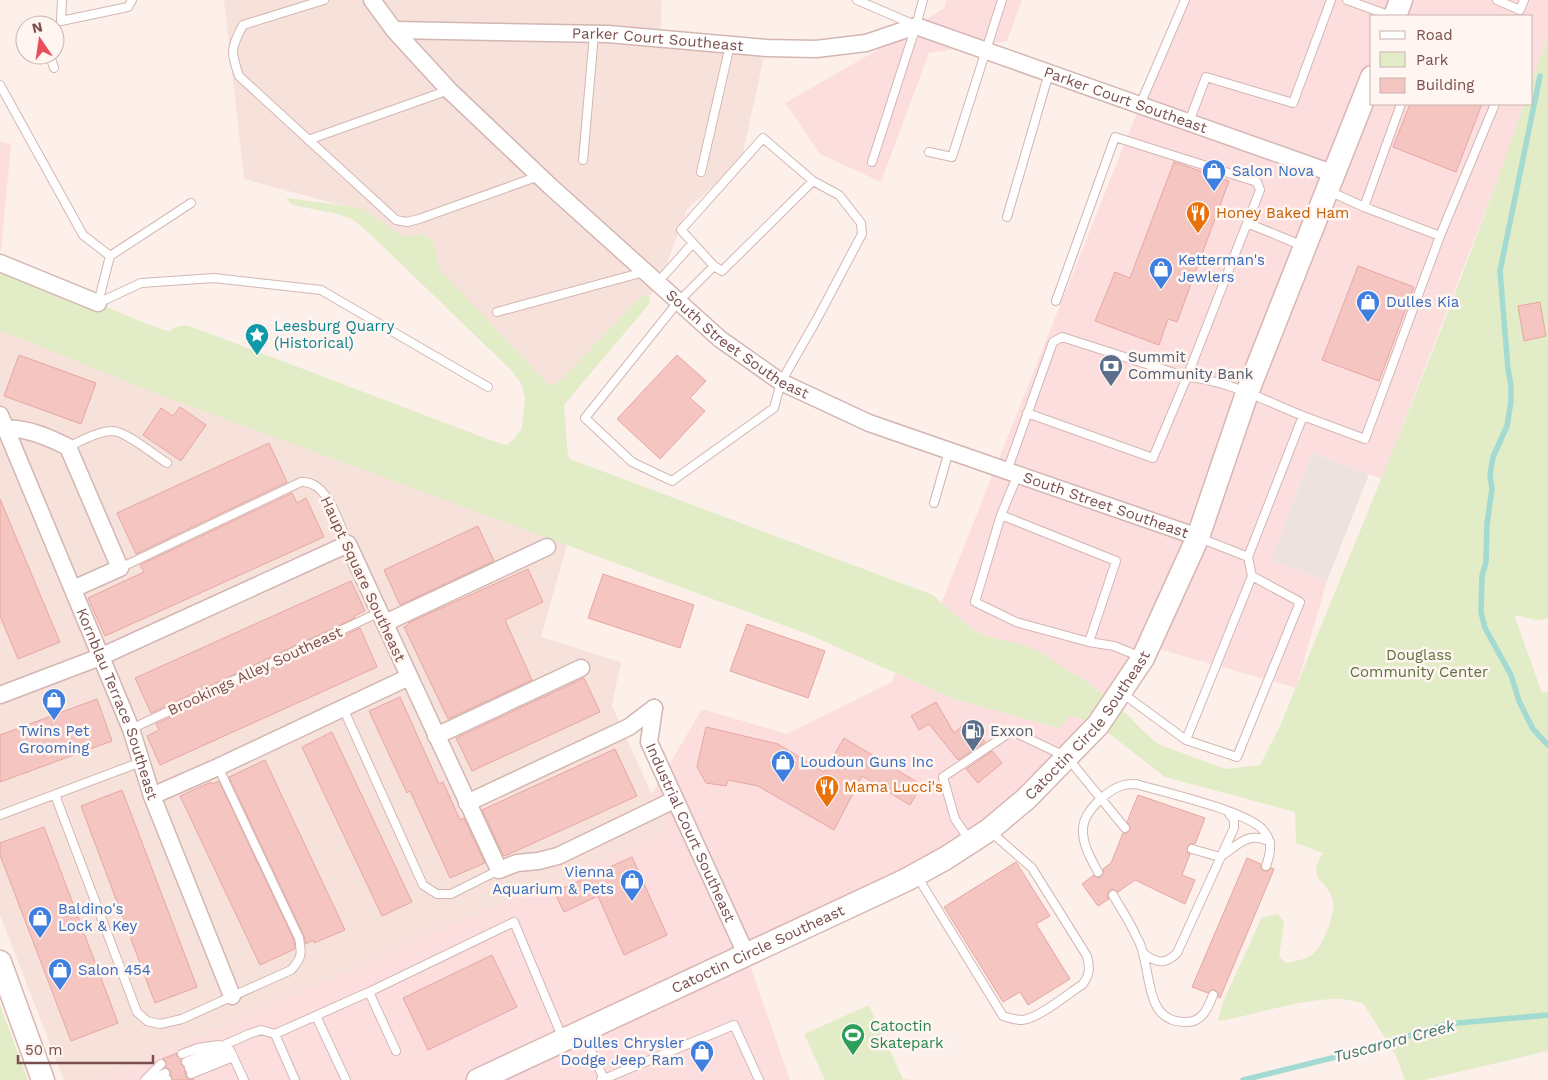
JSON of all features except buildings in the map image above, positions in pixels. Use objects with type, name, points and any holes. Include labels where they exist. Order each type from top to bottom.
[{"type":"main road","points":[[1395,15],[1401,0]]},
{"type":"main road","name":"Catoctin Circle Southeast","points":[[478,1080],[916,875],[980,836],[1027,798],[1098,725],[1143,658],[1198,537],[1247,393],[1370,82]]},
{"type":"main road","points":[[0,962],[43,1080]]},
{"type":"street","name":"South Street Southeast","points":[[372,0],[394,30],[449,90],[539,176],[720,339],[781,382],[869,423],[1198,537]]},
{"type":"street","name":"Parker Court Southeast","points":[[394,30],[594,34],[730,45],[816,49],[866,43],[916,26],[1189,122],[1331,182]]},
{"type":"street","points":[[0,263],[98,303]]},
{"type":"street","points":[[3,422],[68,447],[120,568],[72,589]]},
{"type":"street","name":"Kornblau Terrace Southeast","points":[[3,422],[131,729],[152,796],[232,996]]},
{"type":"street","points":[[0,695],[100,657],[348,544]]},
{"type":"street","name":"Haupt Square Southeast","points":[[348,544],[408,677],[500,870]]},
{"type":"street","points":[[382,618],[547,547]]},
{"type":"street","points":[[436,736],[581,668]]},
{"type":"street","points":[[152,796],[218,767],[408,677]]},
{"type":"street","name":"Industrial Court Southeast","points":[[467,803],[629,727],[654,708],[649,742],[746,954]]},
{"type":"street","points":[[500,870],[517,863],[538,861],[558,856],[674,800]]},
{"type":"lane","points":[[59,15],[62,0]]},
{"type":"lane","points":[[65,21],[128,7],[132,0]]},
{"type":"lane","points":[[324,0],[243,26],[231,50],[239,76],[396,220],[407,222],[419,219],[539,176]]},
{"type":"lane","name":"Parker Court Southeast","points":[[857,0],[916,26]]},
{"type":"lane","points":[[872,162],[923,0]]},
{"type":"lane","points":[[929,152],[952,157],[1002,0]]},
{"type":"lane","points":[[1140,105],[1186,0]]},
{"type":"lane","points":[[1189,122],[1206,77],[1293,103],[1331,0]]},
{"type":"lane","points":[[1347,0],[1388,15]]},
{"type":"lane","points":[[1499,0],[1520,10],[1524,0]]},
{"type":"lane","points":[[583,160],[594,34]]},
{"type":"lane","points":[[701,172],[730,45]]},
{"type":"lane","points":[[1007,217],[1049,73]]},
{"type":"lane","points":[[0,85],[83,235],[110,256]]},
{"type":"lane","points":[[308,140],[449,90]]},
{"type":"lane","points":[[1364,207],[1401,105]]},
{"type":"lane","points":[[1143,658],[1114,646],[1088,642],[1016,622],[975,602],[1001,515],[1027,413],[1053,342],[1062,337],[1187,377],[1205,378],[1365,439],[1440,236],[1495,105]]},
{"type":"lane","points":[[1027,413],[1153,458],[1187,377],[1260,190],[1257,182],[1115,137],[1056,301]]},
{"type":"lane","points":[[714,266],[678,302],[585,418],[632,462],[672,480],[774,408],[781,382],[862,234],[861,223],[839,194],[813,181],[762,138],[681,230],[714,266],[722,271],[813,181]]},
{"type":"lane","points":[[1331,182],[1364,207],[1440,236]]},
{"type":"lane","points":[[98,303],[110,256],[190,203]]},
{"type":"lane","points":[[1247,223],[1305,246]]},
{"type":"lane","points":[[657,283],[693,243]]},
{"type":"lane","points":[[497,312],[644,272]]},
{"type":"lane","points":[[98,303],[141,282],[204,278],[321,290],[488,387]]},
{"type":"lane","points":[[1186,740],[1252,576],[1248,556],[1303,416]]},
{"type":"lane","points":[[68,447],[102,433],[114,431],[124,435],[167,463]]},
{"type":"lane","points":[[934,504],[949,450]]},
{"type":"lane","name":"Haupt Square Southeast","points":[[120,568],[293,485],[305,482],[317,486],[326,496],[348,544]]},
{"type":"lane","points":[[1001,515],[1116,561],[1088,642]]},
{"type":"lane","points":[[1198,537],[1248,556]]},
{"type":"lane","points":[[1121,692],[1186,740],[1237,757],[1300,602],[1252,576]]},
{"type":"lane","name":"Brookings Alley Southeast","points":[[131,729],[382,618]]},
{"type":"lane","points":[[343,708],[424,885],[437,894],[451,894],[500,870]]},
{"type":"lane","points":[[916,875],[1003,1016],[1024,1020],[1035,1017],[1083,984],[1088,976],[1090,966],[1088,956],[1032,868],[955,819],[943,777],[1012,731],[1068,757],[1125,828]]},
{"type":"lane","points":[[0,815],[141,762]]},
{"type":"lane","points":[[55,795],[138,1012],[147,1021],[160,1024],[182,1019],[291,970],[300,961],[299,938],[218,767]]},
{"type":"lane","points":[[1098,872],[1088,854],[1083,828],[1088,814],[1101,798],[1124,785],[1136,784],[1228,811],[1254,822],[1264,830],[1270,842],[1271,852],[1266,866]]},
{"type":"lane","points":[[1144,954],[1153,961],[1163,962],[1171,960],[1177,954],[1234,828],[1234,820],[1228,811]]},
{"type":"lane","points":[[1220,857],[1239,842],[1250,838],[1263,838],[1270,842]]},
{"type":"lane","points":[[1192,849],[1220,857]]},
{"type":"lane","points":[[1113,896],[1136,934],[1144,954],[1150,994],[1166,1017],[1178,1022],[1190,1022],[1207,1012],[1212,995]]},
{"type":"lane","points":[[230,1050],[188,1068],[230,1050],[249,1034],[261,1030],[275,1034],[369,992],[514,922],[573,1036],[603,1079],[734,1025],[759,1080]]},
{"type":"lane","points":[[369,992],[396,1051]]},
{"type":"lane","points":[[316,1016],[346,1080]]},
{"type":"lane","points":[[275,1034],[295,1080]]},
{"type":"lane","points":[[182,1054],[198,1048],[230,1050]]},
{"type":"lane","points":[[230,1050],[244,1080]]},
{"type":"lane","points":[[146,1080],[161,1064]]},
{"type":"lane","points":[[152,1080],[165,1077]]},
{"type":"shaded area","points":[[224,0],[662,0],[660,39],[766,48],[741,162],[687,209],[659,285],[557,405],[363,211],[244,179]]},
{"type":"shaded area","points":[[946,0],[1022,0],[1007,41],[929,53],[881,182],[820,154],[785,103],[893,41],[944,8]]},
{"type":"shaded area","points":[[1188,0],[1548,0],[1548,35],[1533,79],[1533,15],[1370,15],[1370,105],[1524,105],[1508,152],[1382,479],[1312,453],[1271,560],[1327,581],[1296,688],[1148,646],[1115,702],[1078,676],[974,630],[941,604],[1136,115]]},
{"type":"shaded area","points":[[0,141],[11,145],[1,251],[0,250]]},
{"type":"shaded area","points":[[0,327],[567,545],[541,637],[621,662],[612,706],[668,830],[101,1080],[64,1080],[0,915]]},
{"type":"shaded area","points":[[1312,453],[1369,474],[1327,581],[1271,560]]},
{"type":"shaded area","points":[[895,673],[955,699],[1058,728],[1070,716],[1098,725],[989,830],[746,954],[790,1080],[101,1080],[668,830],[652,794],[702,709],[787,734],[892,682]]},
{"type":"green space","name":"Douglass Community Center","points":[[1548,35],[1548,619],[1537,620],[1514,615],[1542,693],[1548,691],[1548,1051],[1424,1080],[1405,1080],[1396,1056],[1363,1003],[1345,999],[1325,999],[1218,1021],[1223,1002],[1262,917],[1278,914],[1284,923],[1279,957],[1287,963],[1310,956],[1315,952],[1328,929],[1333,911],[1332,897],[1318,878],[1316,869],[1323,853],[1296,843],[1295,812],[1165,777],[1098,725],[1071,716],[1058,728],[954,699],[810,635],[142,388],[0,330],[0,263],[150,325],[170,332],[173,328],[185,325],[203,331],[507,445],[522,428],[525,398],[521,383],[510,369],[369,233],[352,219],[338,214],[292,205],[286,198],[362,208],[402,237],[424,234],[433,241],[440,270],[548,384],[555,385],[560,381],[642,295],[650,297],[649,304],[564,405],[568,456],[570,459],[933,595],[972,629],[986,636],[1023,645],[1043,653],[1078,676],[1115,702],[1158,744],[1225,769],[1260,765],[1280,726],[1437,339],[1524,105],[1533,105],[1533,79]]},
{"type":"green space","points":[[0,1005],[28,1080],[0,1080]]},
{"type":"green space","name":"Catoctin Skatepark","points":[[869,1005],[903,1079],[911,1080],[825,1080],[804,1034]]},
{"type":"waterway","points":[[1540,76],[1500,271],[1511,401],[1507,426],[1493,457],[1490,475],[1492,489],[1487,524],[1486,562],[1482,576],[1481,612],[1485,628],[1511,675],[1519,701],[1533,729],[1548,745]]},
{"type":"waterway","name":"Tuscarora Creek","points":[[1243,1080],[1364,1050],[1446,1024],[1548,1015]]},
{"type":"place","name":"Salon Nova","points":[[1214,192]]},
{"type":"place","name":"Honey Baked Ham","points":[[1198,234]]},
{"type":"place","name":"Ketterman's Jewlers","points":[[1161,290]]},
{"type":"place","name":"Dulles Kia","points":[[1368,323]]},
{"type":"place","name":"Leesburg Quarry (Historical)","points":[[257,356]]},
{"type":"place","name":"Summit Community Bank","points":[[1111,387]]},
{"type":"place","name":"Twins Pet Grooming","points":[[54,721]]},
{"type":"place","name":"Exxon","points":[[973,752]]},
{"type":"place","name":"Loudoun Guns Inc","points":[[783,783]]},
{"type":"place","name":"Mama Lucci's","points":[[827,808]]},
{"type":"place","name":"Vienna Aquarium & Pets","points":[[632,902]]},
{"type":"place","name":"Baldino's Lock & Key","points":[[40,939]]},
{"type":"place","name":"Salon 454","points":[[60,991]]},
{"type":"place","name":"Catoctin Skatepark","points":[[853,1056]]},
{"type":"place","name":"Dulles Chrysler Dodge Jeep Ram","points":[[702,1073]]}]
